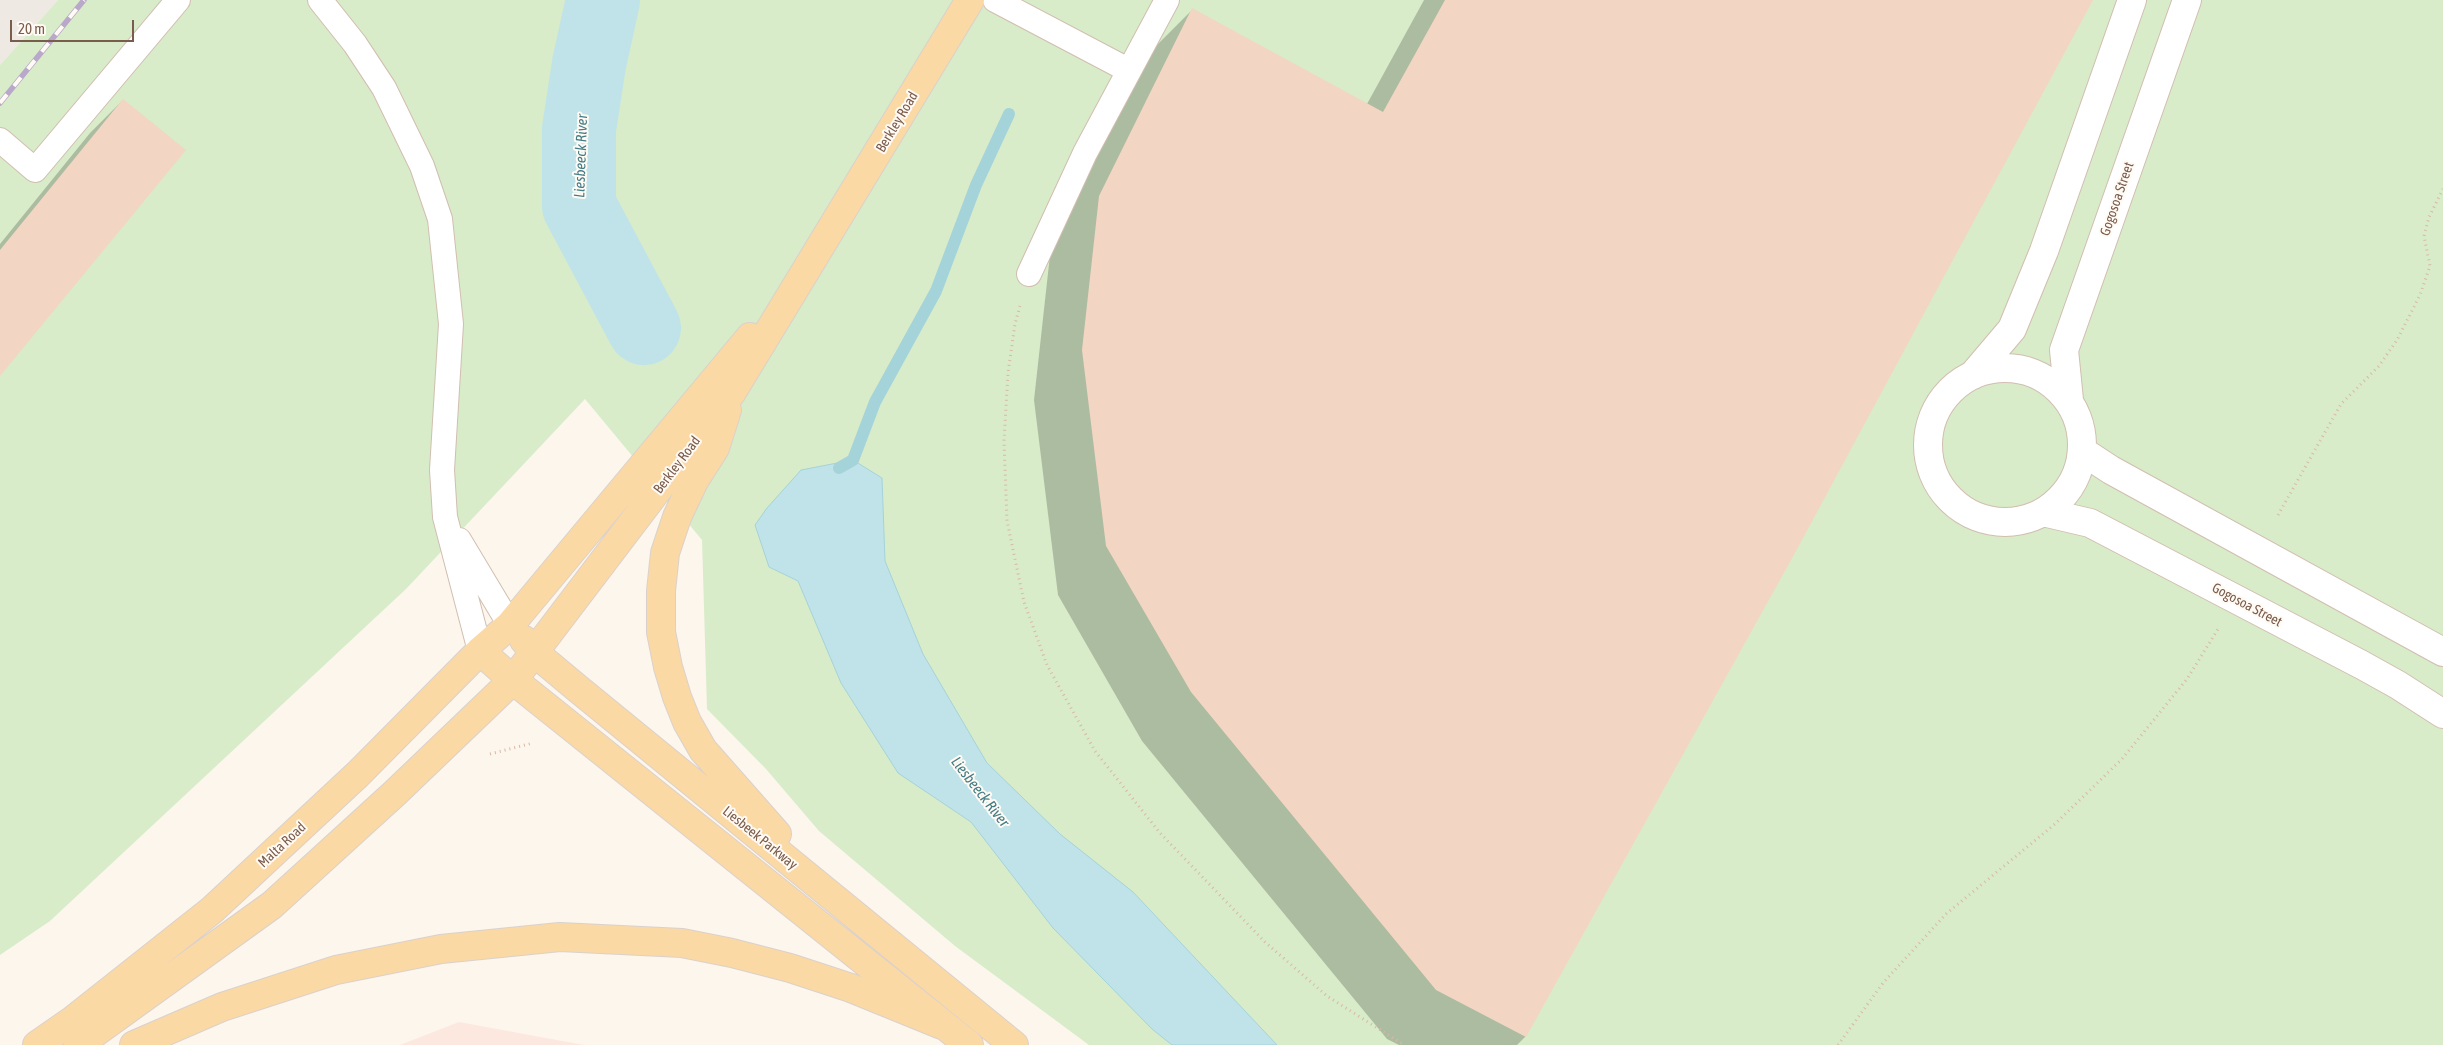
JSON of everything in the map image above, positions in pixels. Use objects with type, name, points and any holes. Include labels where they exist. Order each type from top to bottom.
[{"type":"main road","name":"Berkley Road","points":[[535,653],[732,392],[970,0]]},
{"type":"main road","name":"Berkley Road","points":[[510,625],[807,268]]},
{"type":"main road","points":[[732,392],[715,448],[694,481],[677,518],[665,553],[661,591],[661,632],[668,667],[687,722],[703,750],[845,908]]},
{"type":"main road","name":"Malta Road","points":[[37,1045],[73,1020],[212,910],[358,774],[480,651],[510,625]]},
{"type":"main road","name":"Liesbeek Parkway","points":[[510,625],[535,653],[1014,1045]]},
{"type":"main road","points":[[480,651],[513,680],[968,1045]]},
{"type":"main road","points":[[78,1045],[272,904],[395,793],[513,680],[535,653]]},
{"type":"main road","points":[[134,1045],[222,1007],[336,970],[441,949],[560,937],[682,943],[732,954],[790,968],[851,988],[942,1025]]},
{"type":"street","points":[[1973,375],[1998,368],[2025,370],[2050,381],[2069,400],[2080,424],[2082,451],[2076,477],[2062,498],[2043,512],[2020,521],[1996,522],[1972,516],[1952,502],[1937,483],[1929,460],[1928,436],[1935,412],[1950,390],[1973,375],[2012,329],[2044,251],[2132,0]]},
{"type":"street","name":"Gogosoa Street","points":[[2069,400],[2064,350],[2187,0]]},
{"type":"street","points":[[2082,451],[2111,470],[2443,652]]},
{"type":"street","name":"Gogosoa Street","points":[[2043,512],[2090,523],[2369,669],[2443,714]]},
{"type":"lane","points":[[0,140],[35,170],[178,0]]},
{"type":"lane","points":[[320,0],[355,44],[384,88],[422,166],[440,219],[451,324],[442,470],[445,517],[480,651]]},
{"type":"lane","points":[[995,0],[1128,70]]},
{"type":"lane","points":[[1029,274],[1085,153],[1167,0]]},
{"type":"lane","points":[[445,517],[510,625]]},
{"type":"path","points":[[2278,515],[2334,415],[2342,404],[2379,366],[2397,340],[2420,294],[2430,266],[2424,236],[2429,217],[2443,189]]},
{"type":"path","points":[[1029,274],[1015,324],[1008,373],[1004,441],[1007,520],[1024,602],[1047,665],[1095,751],[1160,832],[1265,942],[1328,996],[1404,1045]]},
{"type":"path","points":[[1838,1045],[1883,983],[1946,914],[2088,793],[2122,759],[2187,679],[2220,624]]},
{"type":"path","points":[[488,754],[533,743]]},
{"type":"shaded area","points":[[0,0],[58,0],[0,65]]},
{"type":"shaded area","points":[[459,1022],[584,1045],[400,1045]]},
{"type":"green space","points":[[58,0],[2443,0],[2443,1045],[1089,1045],[955,946],[819,831],[766,769],[707,709],[702,540],[585,399],[406,589],[50,921],[0,955],[0,65]]},
{"type":"water","points":[[853,460],[882,478],[885,561],[923,654],[987,763],[1060,834],[1133,892],[1277,1045],[1172,1045],[1152,1029],[1053,928],[971,822],[898,773],[841,683],[798,581],[769,567],[755,525],[767,508],[801,470]]},
{"type":"building","points":[[1445,0],[2093,0],[1796,551],[1526,1037],[1436,990],[1191,692],[1106,546],[1082,350],[1099,196],[1192,8],[1383,112]]},
{"type":"building","points":[[123,99],[186,150],[0,376],[0,250]]},
{"type":"waterway","name":"Liesbeeck River","points":[[603,0],[589,64],[579,129],[579,206],[644,328]]},
{"type":"waterway","points":[[839,468],[853,460],[875,402],[936,291],[976,185],[1009,114]]},
{"type":"railway","points":[[0,103],[84,0]]}]
